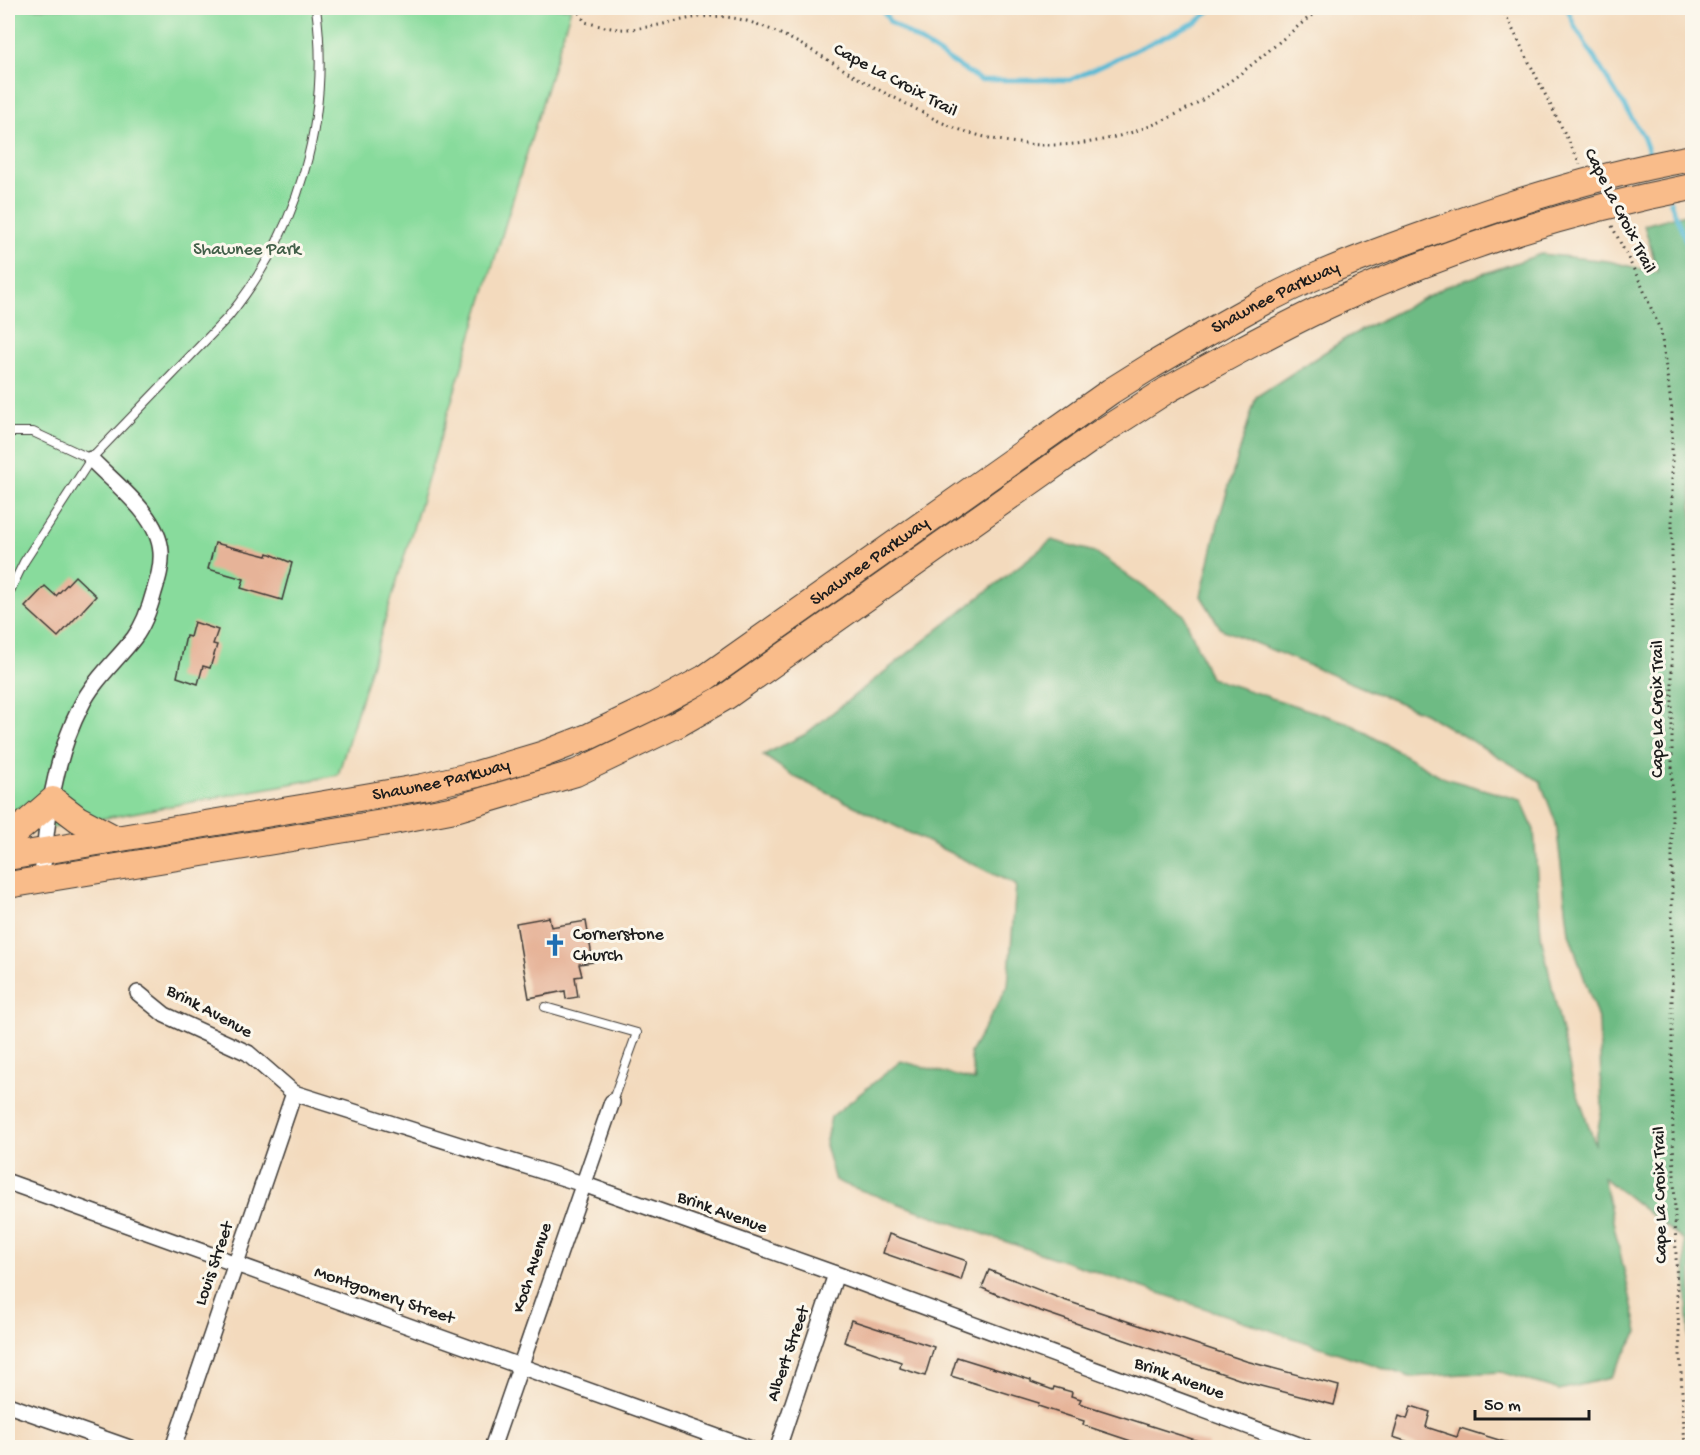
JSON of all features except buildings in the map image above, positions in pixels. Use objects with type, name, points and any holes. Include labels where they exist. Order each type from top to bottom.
[{"type":"highway","name":"Shawnee Parkway","points":[[8,857],[423,787],[541,755],[590,736],[654,706],[705,678],[1111,391],[1257,305],[1318,275],[1382,249],[1509,203],[1632,168],[1692,158]]},
{"type":"highway","name":"Shawnee Parkway","points":[[8,885],[455,809],[576,773],[678,724],[727,696],[1094,437],[1167,390],[1281,328],[1407,271],[1557,220],[1627,200],[1692,187]]},
{"type":"highway","points":[[8,839],[53,800],[78,819],[116,839]]},
{"type":"street","points":[[42,879],[44,851],[59,765],[81,705],[136,636],[151,603],[160,571],[161,551],[156,533],[144,514],[91,459]]},
{"type":"street","name":"Brink Avenue","points":[[138,993],[165,1014],[248,1053],[294,1093],[583,1184],[836,1274],[1307,1448]]},
{"type":"street","name":"Louis Street","points":[[173,1448],[294,1093]]},
{"type":"street","name":"Koch Avenue","points":[[492,1448],[612,1102]]},
{"type":"street","name":"Montgomery Street","points":[[8,1182],[235,1266],[522,1365],[748,1448]]},
{"type":"street","name":"Albert Street","points":[[778,1448],[836,1274]]},
{"type":"street","points":[[8,1405],[130,1448]]},
{"type":"lane","points":[[8,595],[24,562],[91,459],[228,317],[246,294],[276,246],[298,194],[312,139],[319,83],[316,8]]},
{"type":"lane","points":[[8,432],[33,432],[91,459]]},
{"type":"lane","points":[[545,1007],[637,1034],[612,1102]]},
{"type":"path","name":"Cape La Croix Trail","points":[[576,8],[585,22],[608,28],[631,29],[685,17],[721,16],[750,22],[789,38],[883,92],[955,128],[1014,142],[1064,145],[1114,140],[1152,127],[1232,80],[1321,8]]},
{"type":"path","name":"Cape La Croix Trail","points":[[1502,8],[1585,173]]},
{"type":"path","name":"Cape La Croix Trail","points":[[1611,226],[1641,284],[1661,332],[1671,411],[1672,1093],[1677,1296],[1686,1448]]},
{"type":"green space","name":"Shawnee Park","points":[[8,8],[571,8],[338,775],[8,836]]},
{"type":"green space","points":[[1692,212],[1692,1391],[1684,1241],[1603,1177],[1638,1332],[1610,1378],[1559,1390],[1501,1372],[1410,1377],[989,1236],[835,1181],[825,1145],[831,1117],[901,1061],[975,1081],[970,1053],[1008,986],[1016,885],[795,777],[763,755],[804,735],[1052,540],[1094,552],[1184,615],[1210,678],[1349,723],[1444,778],[1521,800],[1534,830],[1541,936],[1572,1078],[1595,1144],[1602,1108],[1599,1022],[1569,933],[1556,823],[1540,781],[1424,713],[1221,629],[1201,596],[1220,515],[1256,397],[1348,337],[1445,287],[1541,254],[1608,261],[1658,273],[1644,225]]},
{"type":"waterway","points":[[881,8],[890,22],[980,80],[1070,80],[1198,21],[1213,8]]},
{"type":"waterway","points":[[1567,8],[1575,27],[1643,136],[1651,158]]},
{"type":"waterway","points":[[1670,201],[1692,257]]},
{"type":"place","name":"Cornerstone Church","points":[[555,945]]}]
